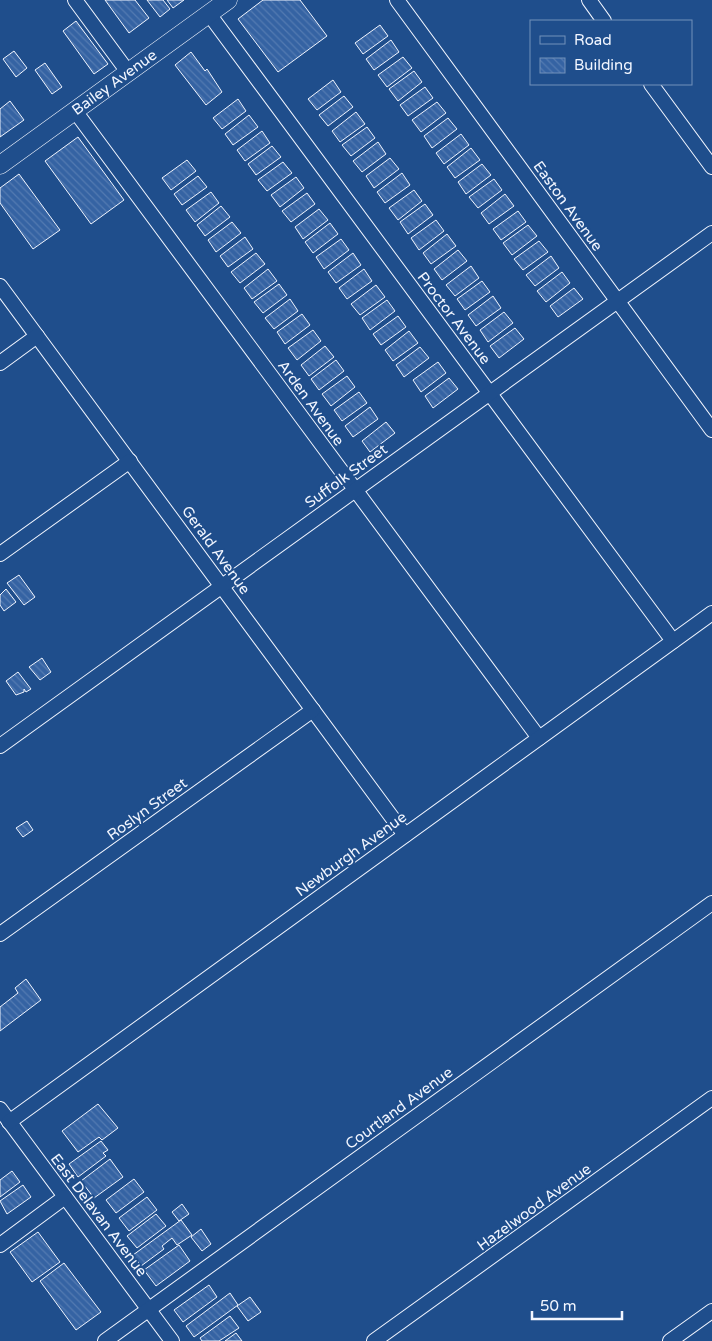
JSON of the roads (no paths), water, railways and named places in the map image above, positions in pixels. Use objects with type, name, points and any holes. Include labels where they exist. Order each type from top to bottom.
[{"type":"main road","name":"Bailey Avenue","points":[[0,165],[228,0]]},
{"type":"street","points":[[75,0],[128,72]]},
{"type":"street","name":"Easton Avenue","points":[[397,0],[712,430]]},
{"type":"street","points":[[589,0],[603,20]]},
{"type":"street","name":"Proctor Avenue","points":[[209,14],[674,641]]},
{"type":"street","points":[[652,85],[712,167]]},
{"type":"street","name":"Arden Avenue","points":[[75,111],[539,738]]},
{"type":"street","name":"Suffolk Street","points":[[0,746],[712,233]]},
{"type":"street","name":"Gerald Avenue","points":[[0,286],[405,835]]},
{"type":"street","points":[[0,363],[37,336]]},
{"type":"street","points":[[0,554],[130,461]]},
{"type":"street","name":"Newburgh Avenue","points":[[9,1122],[712,614]]},
{"type":"street","name":"Roslyn Street","points":[[0,934],[313,710]]},
{"type":"street","name":"Courtland Avenue","points":[[105,1341],[712,903]]},
{"type":"street","name":"Hazelwood Avenue","points":[[374,1341],[712,1098]]},
{"type":"street","name":"East Delavan Avenue","points":[[0,1109],[172,1341]]},
{"type":"street","points":[[0,1245],[65,1197]]},
{"type":"street","points":[[670,1341],[712,1311]]}]
